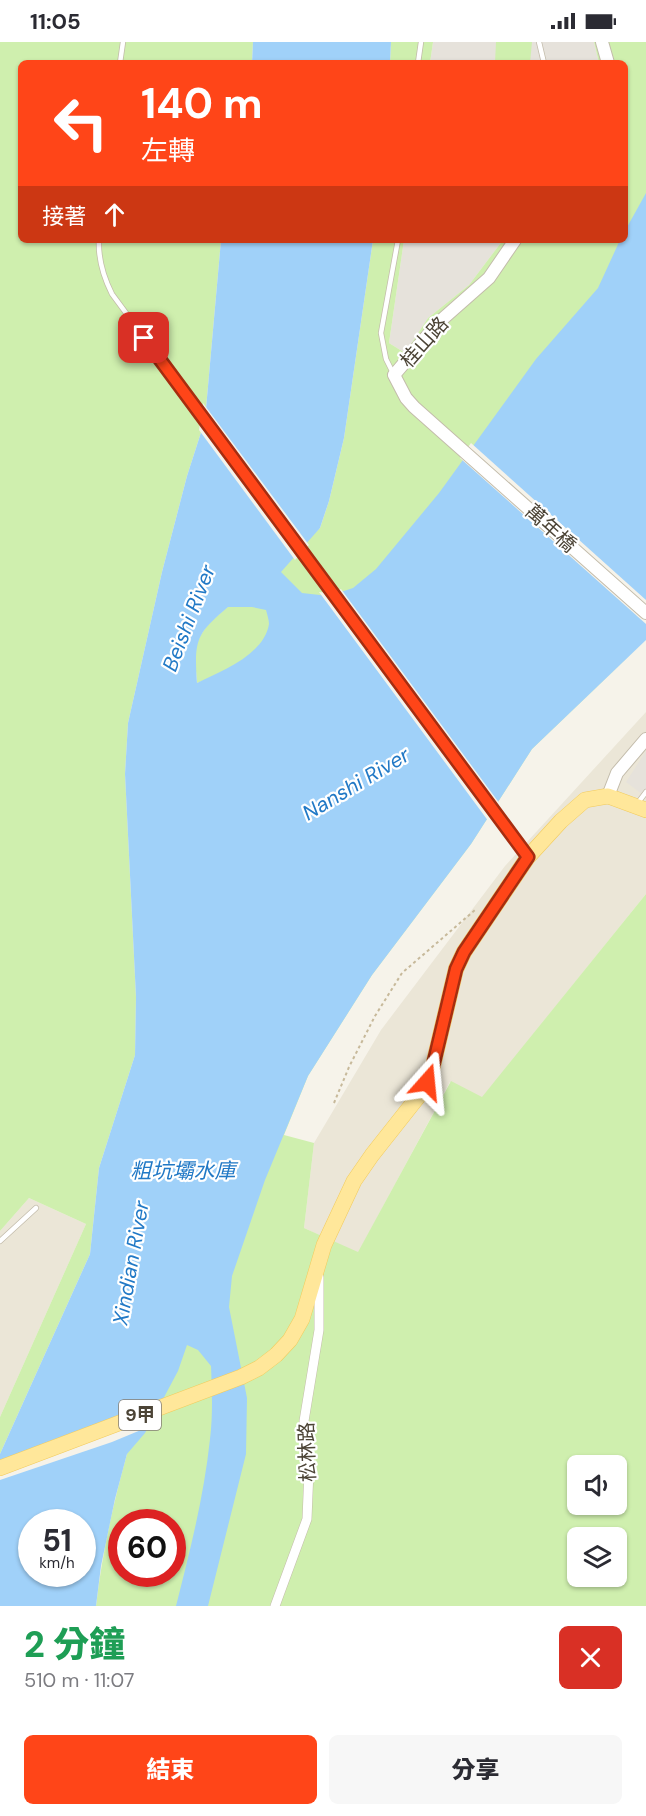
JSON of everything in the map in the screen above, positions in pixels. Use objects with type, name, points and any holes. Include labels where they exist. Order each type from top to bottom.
[{"type":"main road","points":[[608,796],[641,808]]},
{"type":"main road","name":"9甲","points":[[0,1467],[241,1377],[260,1368],[290,1340],[302,1319],[320,1257],[354,1181],[421,1093],[432,1070],[456,969],[464,952],[528,857],[561,821],[585,800],[608,796]]},
{"type":"street","points":[[602,42],[607,60]]},
{"type":"street","name":"桂山路","points":[[455,443],[414,407],[406,398],[394,375],[438,323],[489,278],[513,243]]},
{"type":"street","name":"萬年橋","points":[[455,443],[646,613]]},
{"type":"street","points":[[608,796],[617,773],[646,739]]},
{"type":"street","name":"松林路","points":[[275,1606],[308,1519],[309,1470],[304,1421],[319,1330],[320,1257]]},
{"type":"lane","points":[[120,60],[123,42]]},
{"type":"lane","points":[[419,60],[422,42]]},
{"type":"lane","points":[[539,42],[543,60]]},
{"type":"lane","points":[[99,243],[104,278],[112,294],[528,857]]},
{"type":"lane","points":[[394,375],[386,359],[381,333],[397,243]]},
{"type":"lane","points":[[641,808],[646,792]]},
{"type":"lane","points":[[0,1241],[36,1208]]},
{"type":"path","points":[[334,1103],[375,1016],[402,973],[477,908]]},
{"type":"shaded area","points":[[433,42],[594,42],[598,60],[430,60]]},
{"type":"shaded area","points":[[404,243],[501,243],[469,285],[428,318],[405,353],[389,343]]},
{"type":"shaded area","points":[[646,712],[646,894],[482,1098],[450,1082],[358,1253],[304,1228],[314,1143],[381,1030],[505,866]]},
{"type":"shaded area","points":[[646,751],[646,797],[626,782]]},
{"type":"shaded area","points":[[29,1198],[86,1224],[0,1417],[0,1231]]},
{"type":"green space","points":[[0,42],[253,42],[252,60],[18,60],[18,243],[221,243],[205,420],[187,476],[162,572],[128,723],[125,774],[136,997],[135,1055],[99,1168],[90,1254],[0,1454],[0,1417],[86,1224],[29,1198],[0,1231]]},
{"type":"green space","points":[[391,42],[433,42],[430,60],[390,60]]},
{"type":"green space","points":[[496,42],[532,42],[530,60],[495,60]]},
{"type":"green space","points":[[594,42],[646,42],[646,519],[197,683],[197,644],[210,622],[320,528],[344,438],[373,243],[404,243],[389,343],[405,353],[428,318],[469,285],[501,243],[628,243],[628,60],[598,60]]},
{"type":"green space","points":[[646,640],[532,749],[471,844],[372,975],[308,1076],[284,1135],[314,1143],[304,1228],[358,1252],[451,1081],[482,1097],[646,894],[646,1606],[96,1606],[108,1534],[108,1587],[186,1587],[186,1509],[113,1509],[127,1454],[201,1061]]},
{"type":"water","points":[[253,42],[391,42],[390,60],[252,60]]},
{"type":"water","points":[[646,193],[646,640],[532,749],[471,844],[372,975],[308,1076],[265,1180],[232,1276],[229,1307],[247,1398],[246,1454],[208,1606],[176,1606],[181,1587],[186,1587],[186,1565],[200,1502],[212,1421],[211,1366],[198,1350],[187,1345],[178,1371],[145,1433],[127,1454],[113,1509],[108,1509],[108,1532],[96,1606],[0,1606],[0,1454],[90,1254],[99,1168],[135,1055],[136,997],[125,774],[128,723],[162,572],[187,476],[205,420],[221,243],[373,243],[344,438],[329,501],[320,528],[281,572],[302,593],[329,596],[353,588],[376,569],[439,493],[536,359],[598,288],[619,243],[628,243],[628,225]],"holes":[[[228,607],[252,607],[266,610],[269,624],[259,645],[240,661],[197,683],[197,647],[199,639],[209,624]]]},
{"type":"pier","points":[[203,403],[309,545],[295,560],[199,430]]},
{"type":"pier","points":[[471,443],[646,600],[646,624],[460,458]]},
{"type":"pier","points":[[341,589],[500,804],[489,822],[319,592],[329,593]]},
{"type":"pier","points":[[167,1399],[153,1425],[112,1442],[0,1480],[0,1462]]},
{"type":"route","points":[[144,338],[528,857],[464,952],[456,969],[432,1070],[427,1082]]},
{"type":"water label","name":"Beishi River","points":[[189,618]]},
{"type":"water label","name":"Nanshi River","points":[[356,784]]},
{"type":"water label","name":"粗坑壩水庫","points":[[183,1171]]},
{"type":"water label","name":"Xindian River","points":[[131,1263]]}]
